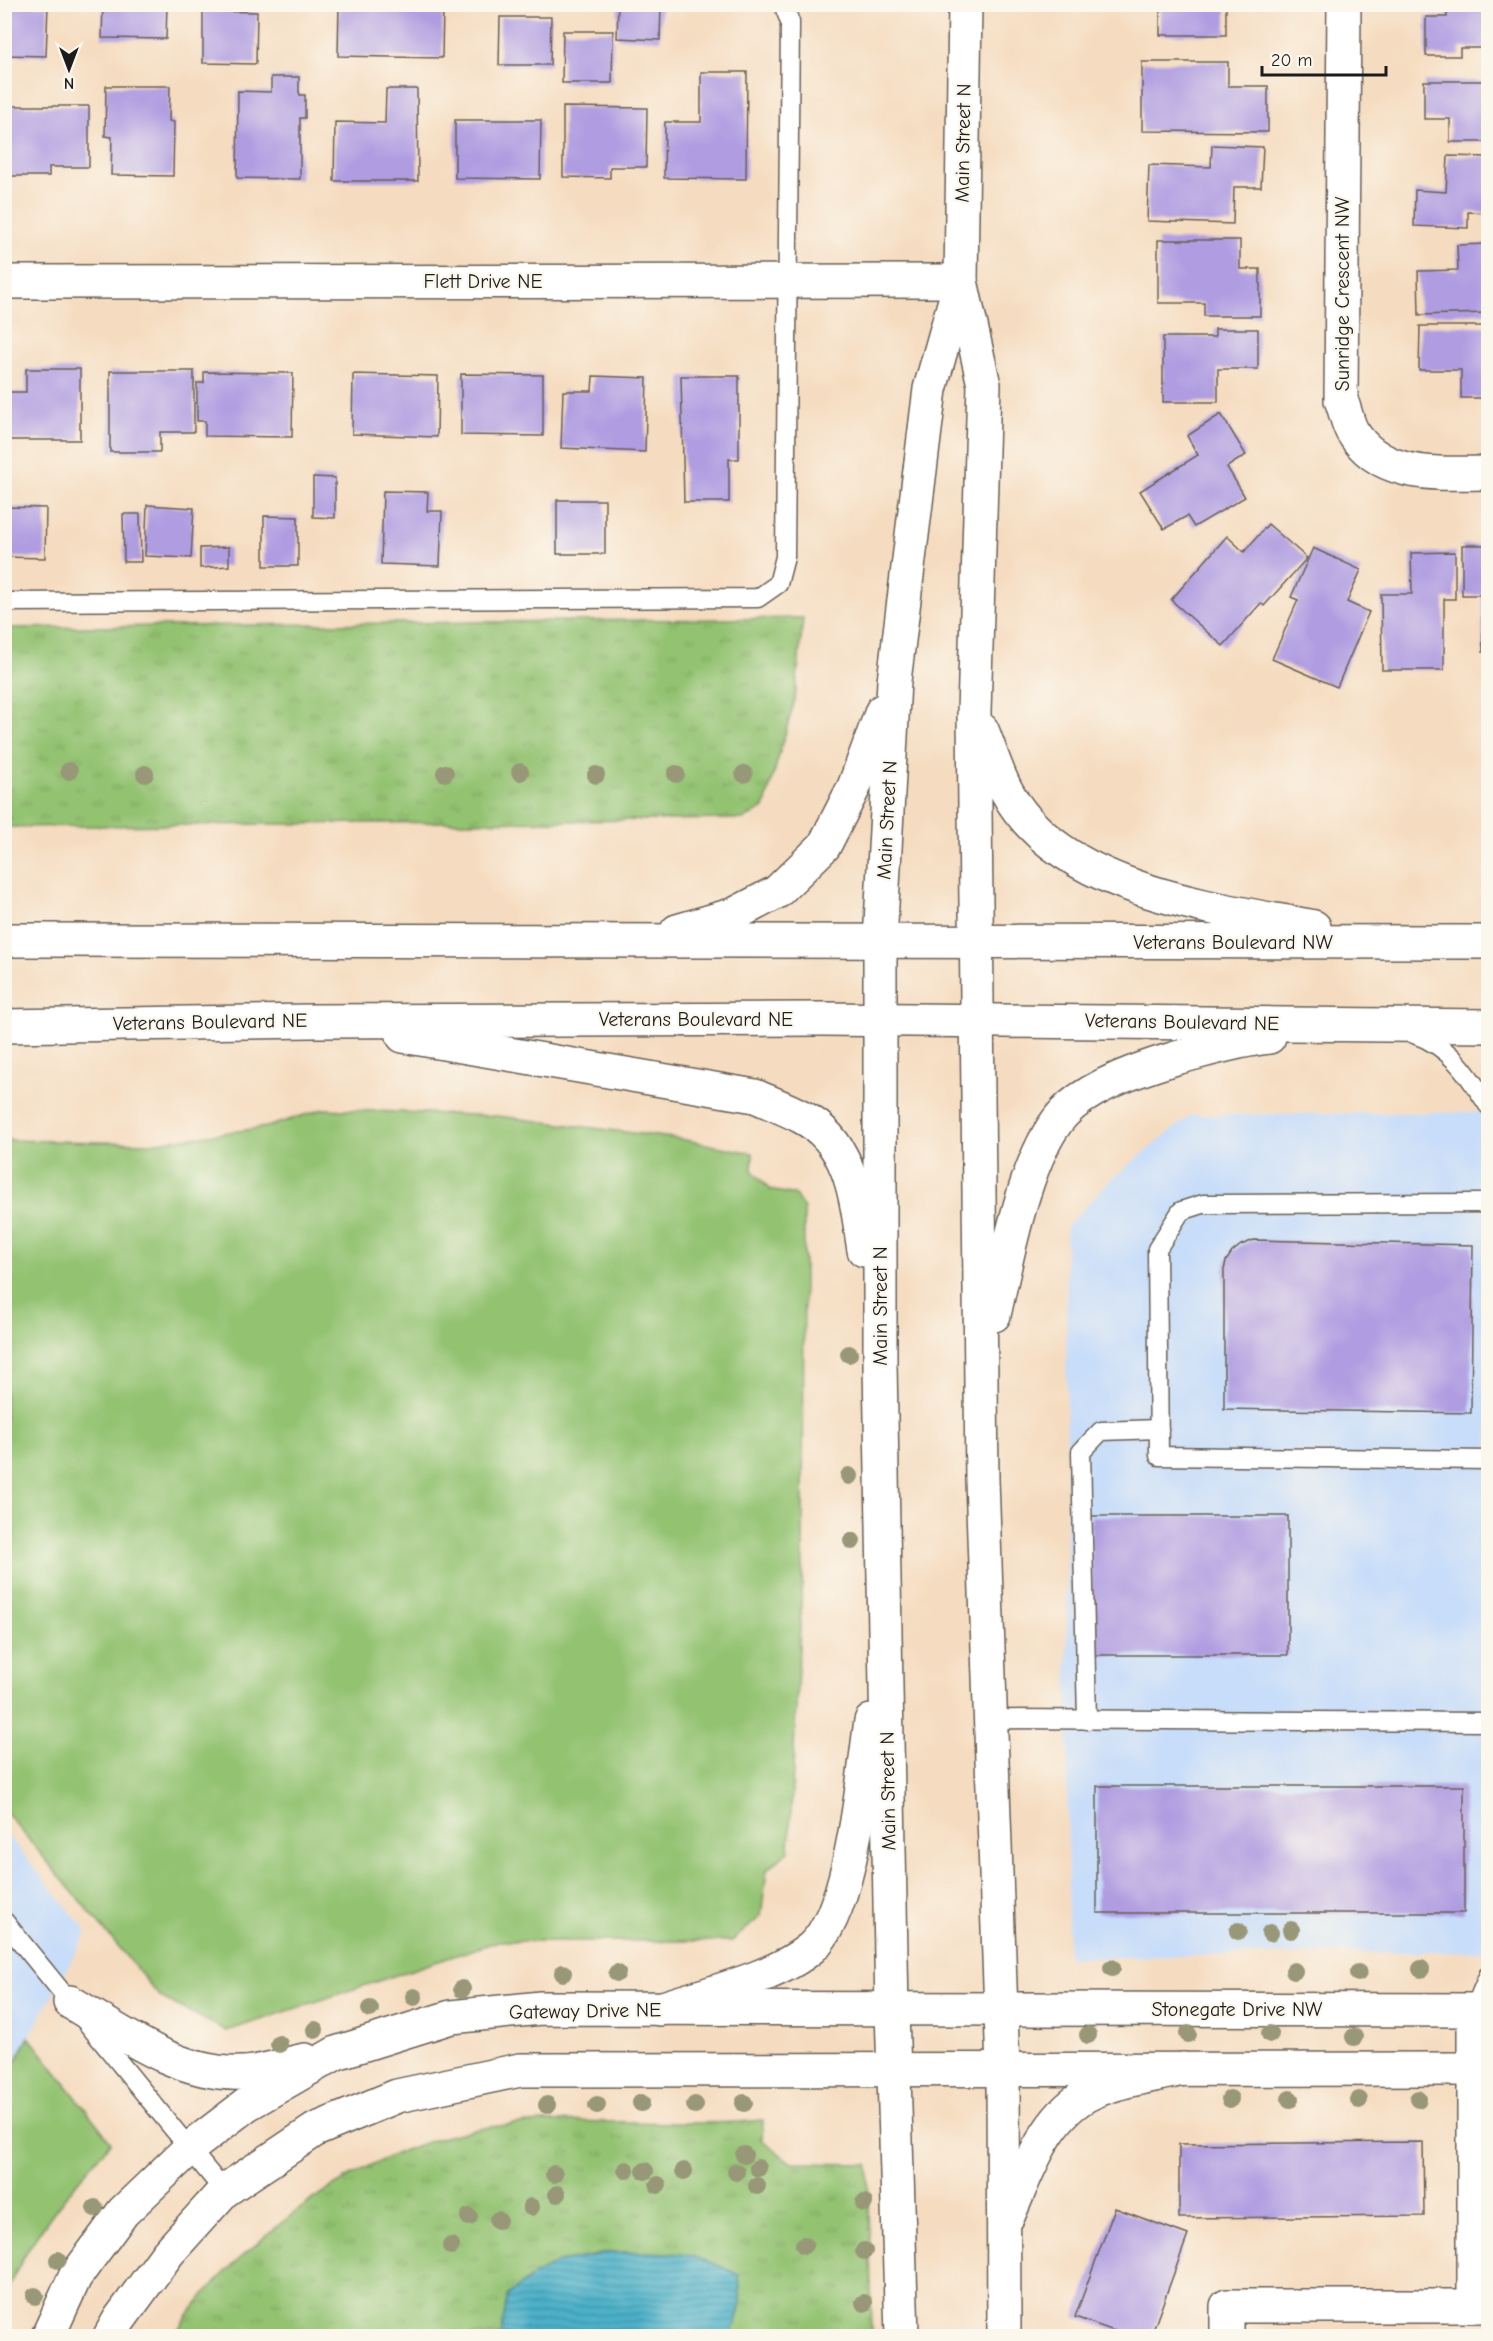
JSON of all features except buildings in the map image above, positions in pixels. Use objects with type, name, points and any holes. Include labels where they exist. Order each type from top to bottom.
[{"type":"street","name":"Main Street N","points":[[965,4],[960,281],[984,385],[974,712],[982,1480],[1003,2069],[1004,2337]]},
{"type":"street","name":"Sunridge Crescent NW","points":[[1344,4],[1341,400],[1352,431],[1371,452],[1396,468],[1425,473],[1488,473]]},
{"type":"street","name":"Flett Drive NE","points":[[4,282],[960,281]]},
{"type":"street","name":"Main Street N","points":[[902,2337],[892,2010],[880,1364],[880,942],[894,681],[930,389],[960,281]]},
{"type":"street","points":[[644,941],[735,914],[777,892],[824,846],[854,787],[894,681]]},
{"type":"street","points":[[974,712],[1006,790],[1022,813],[1058,849],[1119,880],[1197,905],[1396,942]]},
{"type":"street","points":[[4,940],[880,942]]},
{"type":"street","name":"Veterans Boulevard NW","points":[[880,942],[1488,942]]},
{"type":"street","name":"Veterans Boulevard NE","points":[[4,1026],[312,1021],[880,1019],[1387,1025]]},
{"type":"street","points":[[312,1021],[755,1096],[805,1118],[837,1145],[854,1182],[880,1364]]},
{"type":"street","points":[[981,1366],[1018,1213],[1043,1143],[1063,1113],[1087,1094],[1163,1062],[1250,1039],[1387,1025],[1488,1026]]},
{"type":"street","points":[[660,2009],[781,1967],[813,1947],[830,1920],[851,1861],[885,1621]]},
{"type":"street","points":[[70,2002],[158,2052],[202,2069],[243,2074],[336,2053]]},
{"type":"street","name":"Gateway Drive NE","points":[[48,2337],[75,2277],[123,2212],[190,2148],[246,2105],[336,2053],[451,2017],[541,2008],[892,2010],[1001,2008]]},
{"type":"street","name":"Stonegate Drive NW","points":[[1001,2008],[1481,2010]]},
{"type":"street","points":[[1227,2337],[1227,2306],[1481,2306],[1481,2010]]},
{"type":"street","points":[[1004,2226],[1038,2149],[1062,2114],[1091,2092],[1183,2069]]},
{"type":"street","points":[[110,2337],[119,2320],[168,2253],[224,2191],[315,2130],[397,2096],[520,2070],[1481,2069]]},
{"type":"lane","points":[[4,602],[758,598],[778,584],[785,557],[790,22],[783,4]]},
{"type":"lane","points":[[1387,1025],[1433,1040],[1461,1064],[1488,1105]]},
{"type":"lane","points":[[1488,1203],[1203,1204],[1180,1211],[1158,1250],[1159,1456],[1488,1460]]},
{"type":"lane","points":[[1088,1720],[1080,1452],[1101,1431],[1159,1429]]},
{"type":"lane","points":[[990,1719],[1488,1722]]},
{"type":"lane","points":[[4,1921],[224,2191]]},
{"type":"lane","points":[[1481,2010],[1488,1976]]},
{"type":"shaded area","points":[[1488,1112],[1488,1951],[1068,1958],[1066,1227],[1111,1179],[1191,1115]]},
{"type":"shaded area","points":[[5,1832],[87,1932],[5,2081]]},
{"type":"green space","points":[[803,618],[795,699],[764,808],[744,819],[5,827],[5,628]]},
{"type":"green space","points":[[323,1109],[498,1116],[680,1139],[753,1153],[752,1170],[770,1190],[795,1195],[804,1209],[803,1565],[789,1851],[767,1870],[761,1916],[732,1941],[499,1941],[227,2031],[160,1997],[5,1811],[5,1140],[150,1143],[267,1127]]},
{"type":"green space","points":[[29,2037],[111,2142],[38,2234],[5,2296],[5,2081]]},
{"type":"green space","points":[[763,2120],[762,2141],[792,2163],[868,2164],[872,2336],[174,2336],[193,2307],[216,2281],[293,2214],[344,2180],[400,2152],[459,2133],[524,2123],[592,2121],[695,2123]]},
{"type":"water","points":[[613,2252],[664,2252],[691,2256],[706,2260],[739,2275],[741,2306],[731,2336],[501,2336],[507,2296],[531,2277],[559,2262]]}]
